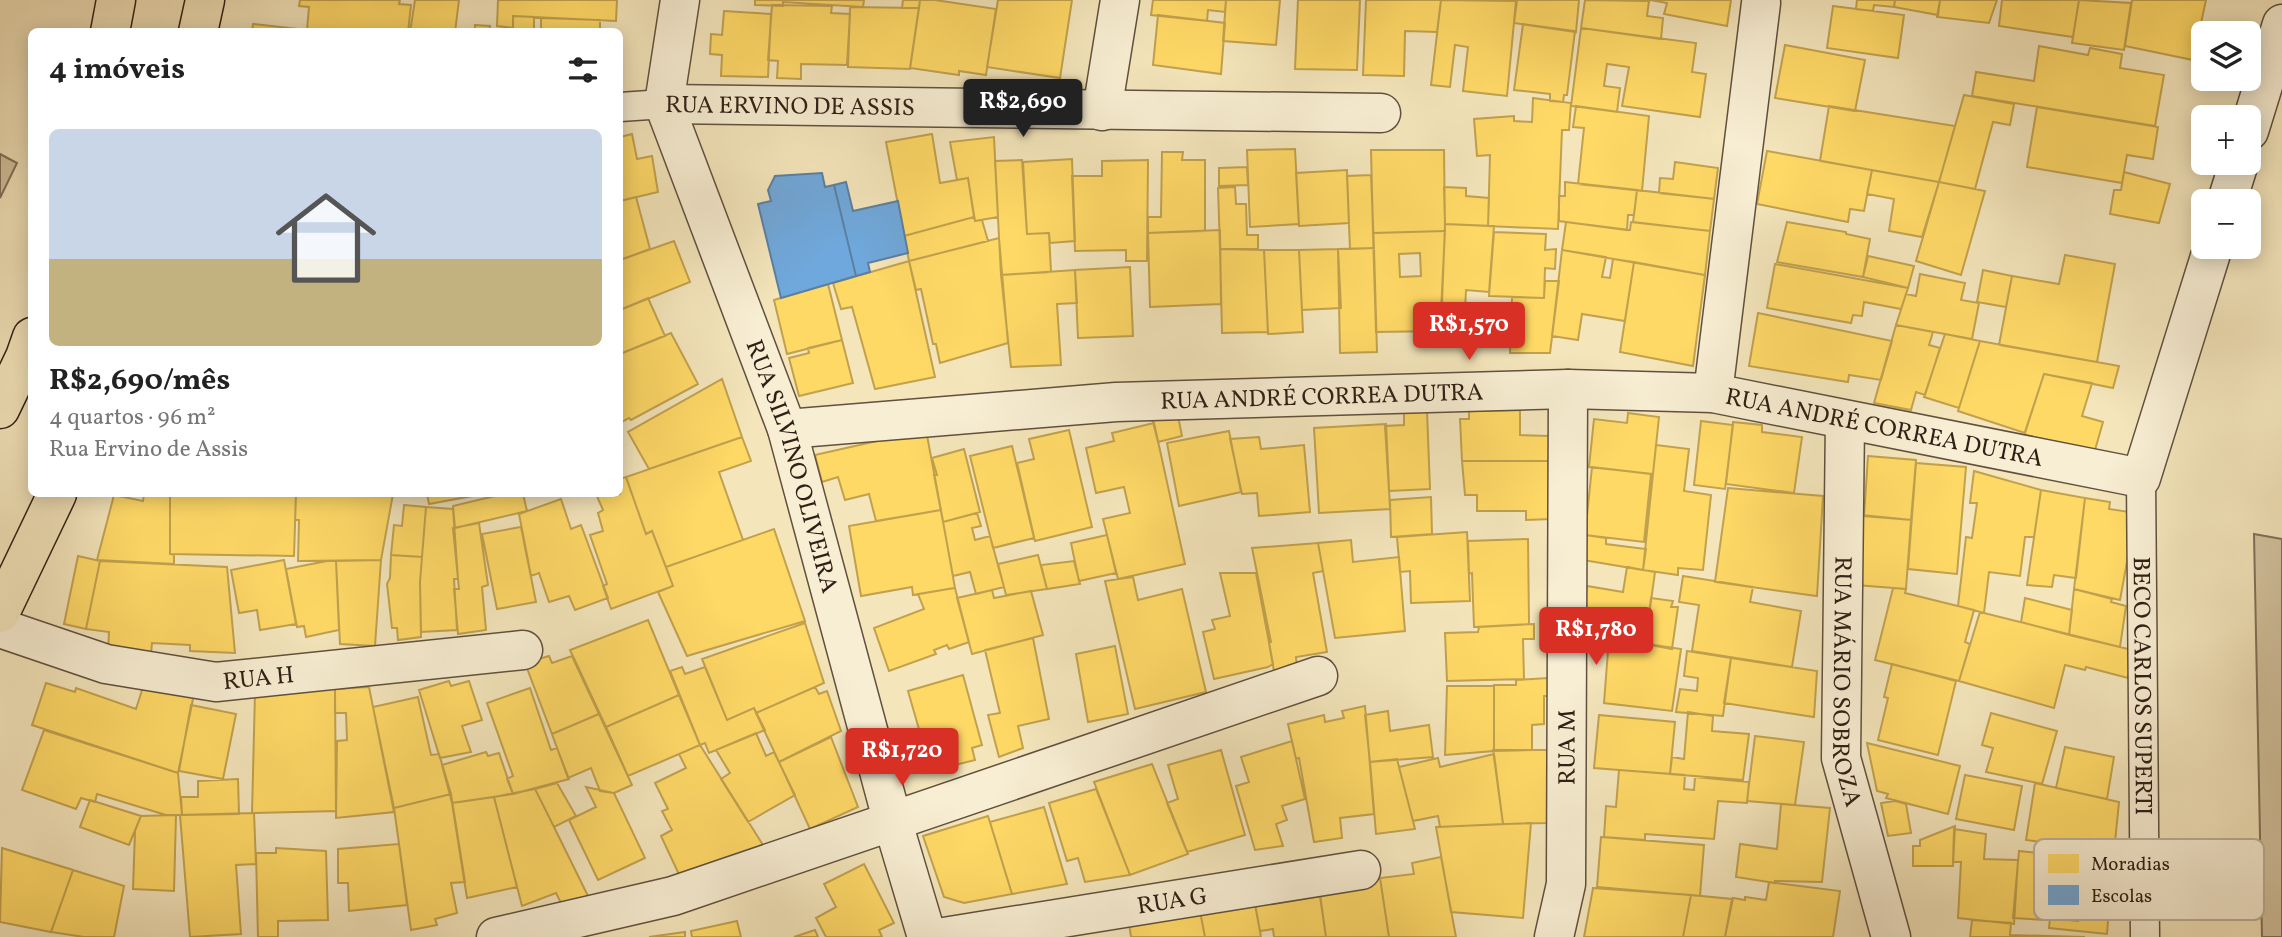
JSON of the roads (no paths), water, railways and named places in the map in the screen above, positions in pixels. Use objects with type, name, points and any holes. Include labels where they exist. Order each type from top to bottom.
[{"type":"main road","points":[[111,28],[116,0]]},
{"type":"main road","points":[[199,28],[205,0]]},
{"type":"main road","points":[[0,409],[28,348]]},
{"type":"main road","points":[[0,613],[56,497]]},
{"type":"street","name":"RUA SILVINO OLIVEIRA","points":[[680,0],[664,104],[787,429],[893,823],[927,937]]},
{"type":"street","points":[[1102,111],[1120,0]]},
{"type":"street","points":[[1713,393],[1761,3]]},
{"type":"street","points":[[2257,105],[2282,24]]},
{"type":"street","name":"RUA ERVINO DE ASSIS","points":[[664,104],[1381,113]]},
{"type":"street","points":[[2141,478],[2209,259]]},
{"type":"street","name":"RUA ANDRÉ CORREA DUTRA","points":[[787,429],[1116,402],[1568,389],[1713,393],[2141,478]]},
{"type":"street","name":"RUA M","points":[[1554,937],[1566,884],[1568,389]]},
{"type":"street","name":"RUA MÁRIO SOBROZA","points":[[1845,420],[1841,758],[1891,937]]},
{"type":"street","name":"RUA H","points":[[0,628],[106,664],[216,682],[523,650]]},
{"type":"street","points":[[496,937],[673,896],[1318,676]]},
{"type":"street","name":"RUA G","points":[[944,937],[1361,870]]},
{"type":"lane","name":"RUA ERVINO DE ASSIS","points":[[623,107],[664,104]]},
{"type":"lane","name":"BECO CARLOS SUPERTI","points":[[2141,478],[2144,839]]}]
